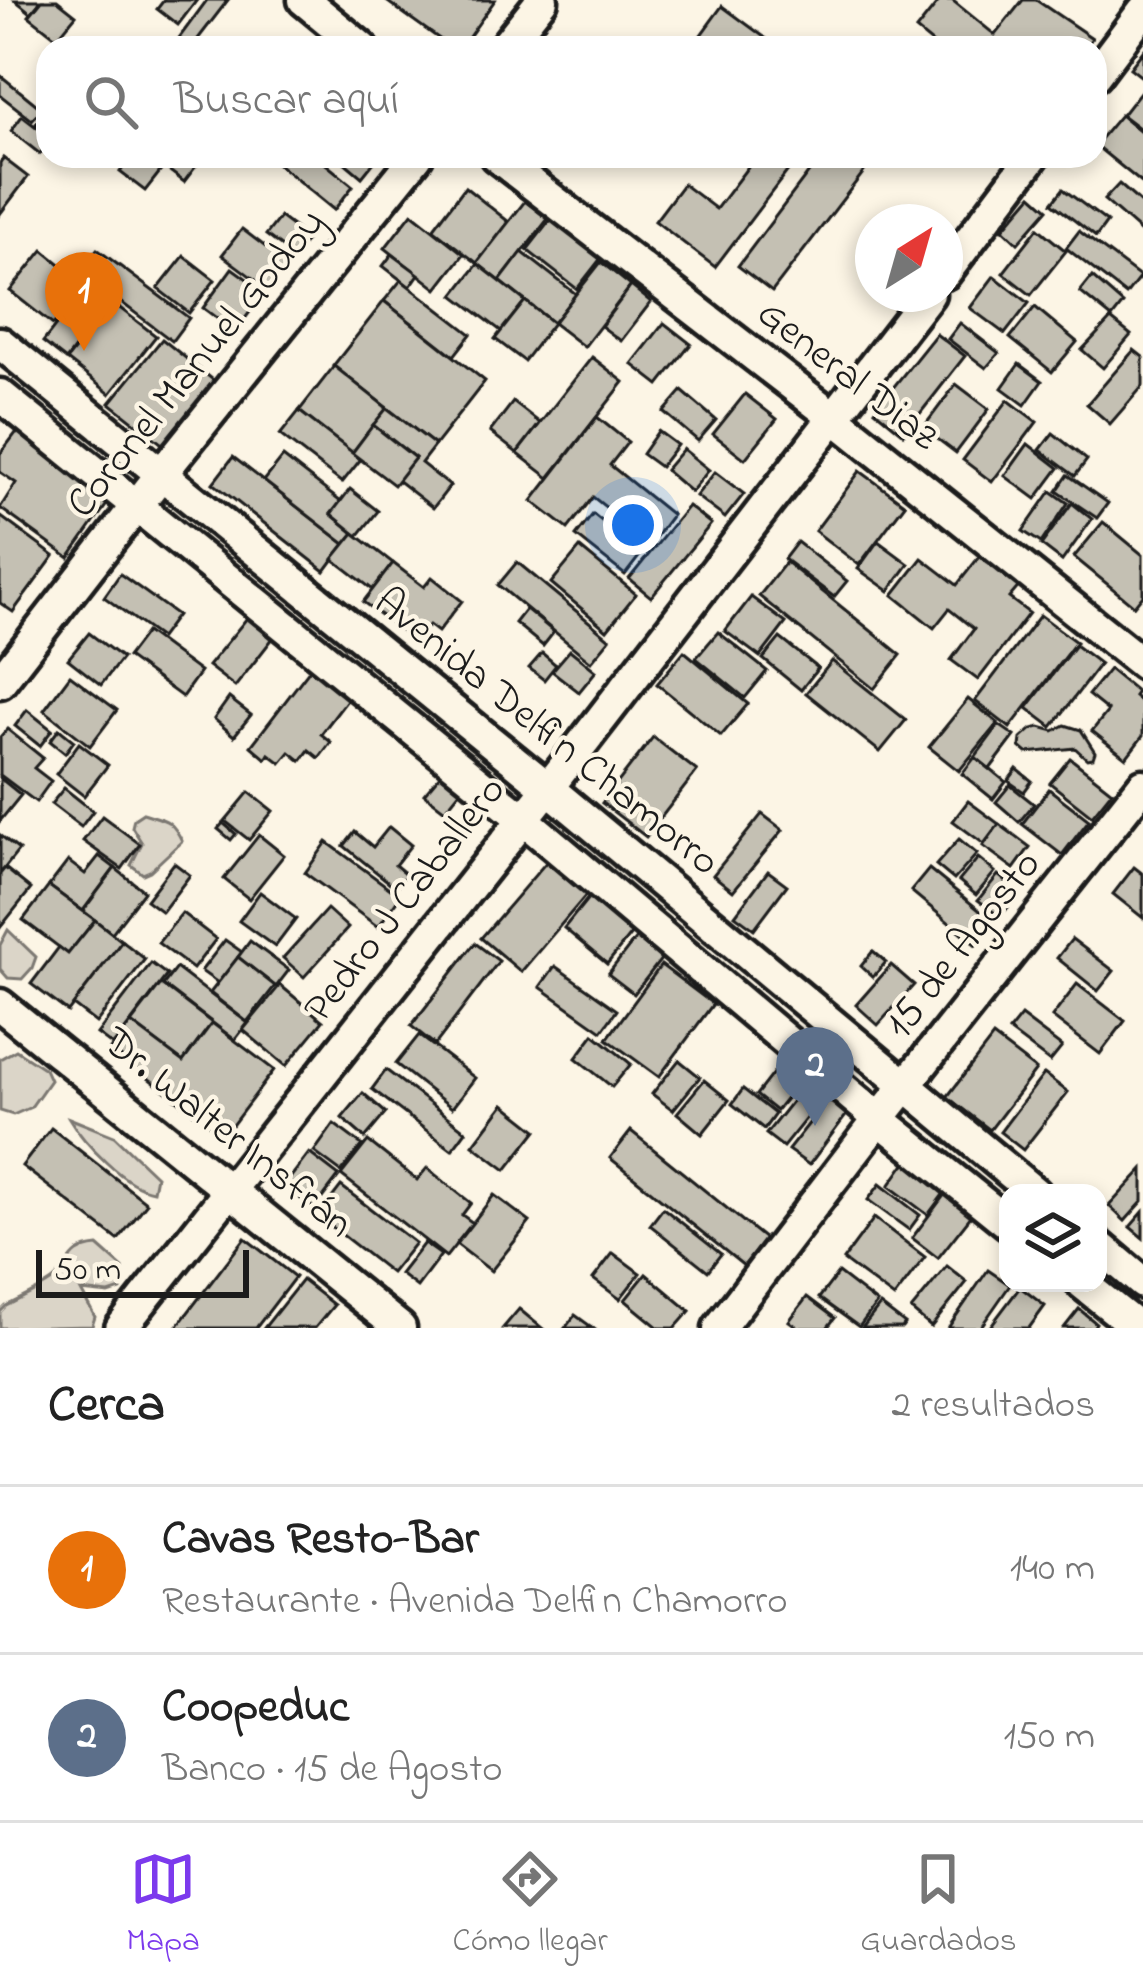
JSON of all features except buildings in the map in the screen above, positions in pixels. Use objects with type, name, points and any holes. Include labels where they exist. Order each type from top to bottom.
[{"type":"street","points":[[304,0],[348,36]]},
{"type":"street","points":[[514,36],[542,0]]},
{"type":"street","points":[[1107,59],[1143,11]]},
{"type":"street","name":"Coronel Manuel Godoy","points":[[0,682],[407,168]]},
{"type":"street","name":"General Diaz","points":[[512,168],[1143,664]]},
{"type":"street","points":[[963,249],[1025,168]]},
{"type":"street","name":"Pedro J Caballero","points":[[121,1328],[548,788],[915,312]]},
{"type":"street","name":"Avenida Delfin Chamorro","points":[[0,343],[548,788],[1024,1184]]},
{"type":"street","name":"Avenida Delfin Chamorro","points":[[0,394],[523,819],[999,1216]]},
{"type":"street","name":"15 de Agosto","points":[[718,1328],[1143,785]]},
{"type":"street","name":"Dr. Walter Insfrán","points":[[0,1005],[400,1328]]},
{"type":"street","points":[[1107,1252],[1143,1282]]},
{"type":"street","points":[[1093,1292],[1138,1328]]},
{"type":"shaded area","points":[[143,813],[170,824],[182,841],[143,874],[131,865],[142,843],[132,827]]},
{"type":"shaded area","points":[[8,930],[36,957],[22,979],[8,978],[0,969],[0,945]]},
{"type":"shaded area","points":[[16,1050],[45,1069],[50,1080],[31,1107],[13,1115],[0,1111],[0,1059]]},
{"type":"shaded area","points":[[69,1118],[114,1136],[156,1176],[153,1191],[106,1162]]},
{"type":"shaded area","points":[[98,1246],[123,1268],[121,1290],[109,1294],[81,1291],[95,1317],[92,1326],[0,1328],[0,1312],[6,1306],[52,1281],[74,1254]]},
{"type":"place","name":"Cavas Resto-Bar","points":[[84,351]]},
{"type":"place","name":"Coopeduc","points":[[815,1126]]}]
